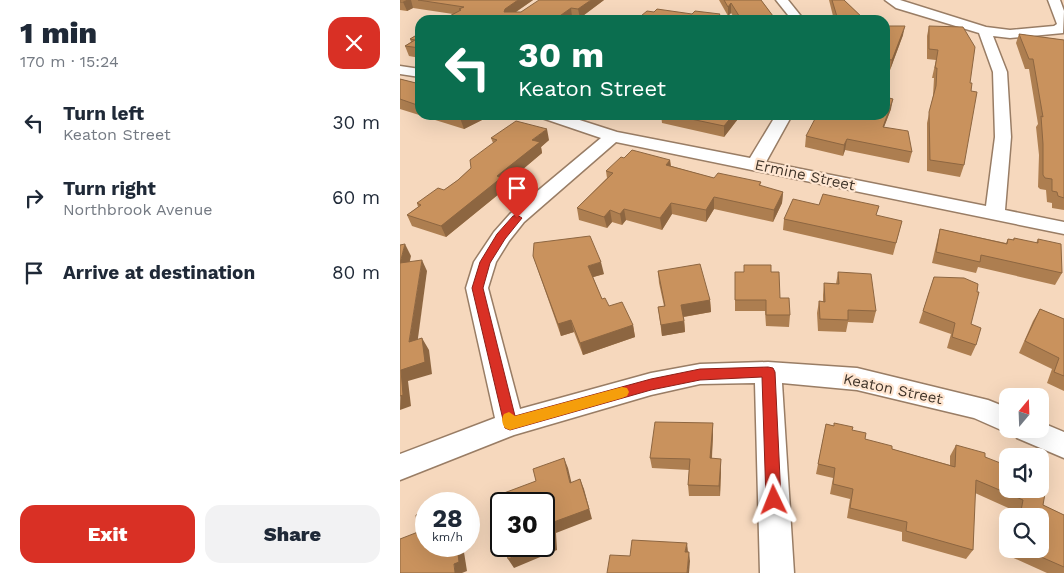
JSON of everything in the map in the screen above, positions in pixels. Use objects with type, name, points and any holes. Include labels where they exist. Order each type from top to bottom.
[{"type":"street","points":[[782,0],[794,15]]},
{"type":"street","points":[[891,0],[900,5],[985,31],[1010,34],[1058,30],[1063,24],[1054,0]]},
{"type":"street","points":[[985,31],[1000,72],[1003,136],[995,214]]},
{"type":"street","points":[[400,70],[415,72]]},
{"type":"street","name":"Ermine Street","points":[[563,120],[613,136],[1064,228]]},
{"type":"street","points":[[755,165],[781,120]]},
{"type":"street","points":[[510,424],[477,288],[485,262],[501,237],[517,218],[613,136]]},
{"type":"street","points":[[768,372],[777,573]]},
{"type":"street","name":"Keaton Street","points":[[400,467],[510,424],[651,384],[700,374],[768,372],[857,379],[978,408],[999,416]]},
{"type":"street","points":[[1048,438],[1064,445]]},
{"type":"building","points":[[418,0],[518,0],[505,9],[504,12],[521,12],[539,0],[591,0],[578,9],[571,8],[561,15],[452,15],[464,7]]},
{"type":"building","points":[[724,0],[761,0],[772,15],[738,15],[731,3],[728,7]]},
{"type":"building","points":[[832,0],[844,0],[860,15],[836,15]]},
{"type":"building","points":[[657,9],[692,14],[695,11],[720,14],[642,15],[647,11],[654,12]]},
{"type":"building","points":[[890,26],[905,26],[892,60],[890,60]]},
{"type":"building","points":[[929,26],[963,27],[975,47],[970,83],[972,83],[971,91],[977,92],[964,165],[930,160],[929,112],[936,86],[937,68],[935,68],[938,50],[929,49]]},
{"type":"building","points":[[1019,34],[1064,40],[1064,198],[1058,196],[1057,192],[1052,191],[1052,179],[1045,178],[1043,175],[1041,116],[1043,117],[1033,59],[1029,59]]},
{"type":"building","points":[[415,40],[415,47],[405,46]]},
{"type":"building","points":[[400,79],[415,83],[415,104],[400,99]]},
{"type":"building","points":[[696,120],[729,120],[724,126]]},
{"type":"building","points":[[814,120],[886,120],[883,127],[908,131],[912,152],[847,139],[844,145],[806,136]]},
{"type":"building","points":[[516,121],[547,129],[532,140],[540,142],[497,176],[501,178],[441,226],[407,215],[421,205],[417,203],[438,188],[444,190],[458,180],[471,168],[470,160],[497,140],[491,138]]},
{"type":"building","points":[[632,150],[670,160],[666,165],[714,178],[718,173],[761,182],[759,185],[783,192],[774,210],[714,197],[706,210],[671,203],[660,218],[624,209],[620,214],[610,210],[604,217],[577,208],[613,173],[606,171]]},
{"type":"building","points":[[823,194],[879,206],[876,215],[902,221],[896,243],[784,219],[793,199],[819,205]]},
{"type":"building","points":[[940,229],[1007,244],[1008,239],[1014,240],[1014,238],[1038,243],[1038,239],[1061,244],[1062,273],[981,255],[980,262],[936,252]]},
{"type":"building","points":[[590,236],[601,262],[588,266],[602,299],[605,298],[609,306],[622,302],[633,325],[580,343],[571,320],[558,324],[533,256],[534,243]]},
{"type":"building","points":[[405,244],[400,263],[400,245]]},
{"type":"building","points":[[422,260],[409,342],[422,338],[425,362],[401,370],[403,395],[400,396],[400,263]]},
{"type":"building","points":[[700,264],[710,300],[681,305],[684,321],[661,325],[658,307],[665,306],[658,271]]},
{"type":"building","points":[[744,265],[771,265],[771,272],[779,272],[780,298],[789,298],[790,315],[766,315],[766,300],[735,300],[735,272],[744,272]]},
{"type":"building","points":[[838,272],[871,274],[876,311],[848,310],[848,320],[820,319],[819,301],[825,302],[824,283],[839,284]]},
{"type":"building","points":[[934,277],[964,278],[978,284],[977,292],[979,292],[971,324],[981,328],[976,345],[952,337],[955,323],[923,311]]},
{"type":"building","points":[[1040,309],[1064,319],[1064,376],[1054,372],[1059,358],[1025,341]]},
{"type":"building","points":[[655,422],[713,423],[710,458],[721,459],[719,486],[688,485],[690,459],[650,458]]},
{"type":"building","points":[[834,423],[853,427],[852,430],[866,433],[865,439],[892,446],[892,449],[955,467],[956,445],[985,453],[985,457],[999,462],[999,490],[976,480],[973,550],[906,531],[907,522],[850,508],[853,489],[833,484],[835,468],[818,464],[826,424],[834,426]]},
{"type":"building","points":[[564,458],[570,483],[580,479],[589,509],[555,522],[555,492],[507,492],[536,481],[533,469]]},
{"type":"building","points":[[1018,498],[1044,498],[1043,505],[1064,515],[1064,567],[1044,558],[1049,558],[1049,508],[1022,508],[1023,500]]},
{"type":"building","points":[[415,533],[415,557],[458,557],[459,562],[454,564],[455,573],[400,573],[400,539]]},
{"type":"building","points":[[632,540],[687,543],[685,552],[689,552],[687,573],[607,573],[610,555],[630,556]]},
{"type":"slow traffic","points":[[509,418],[510,424],[622,392]]},
{"type":"route","points":[[517,218],[501,237],[485,262],[477,288],[510,424],[651,384],[700,374],[768,372],[774,500]]}]
